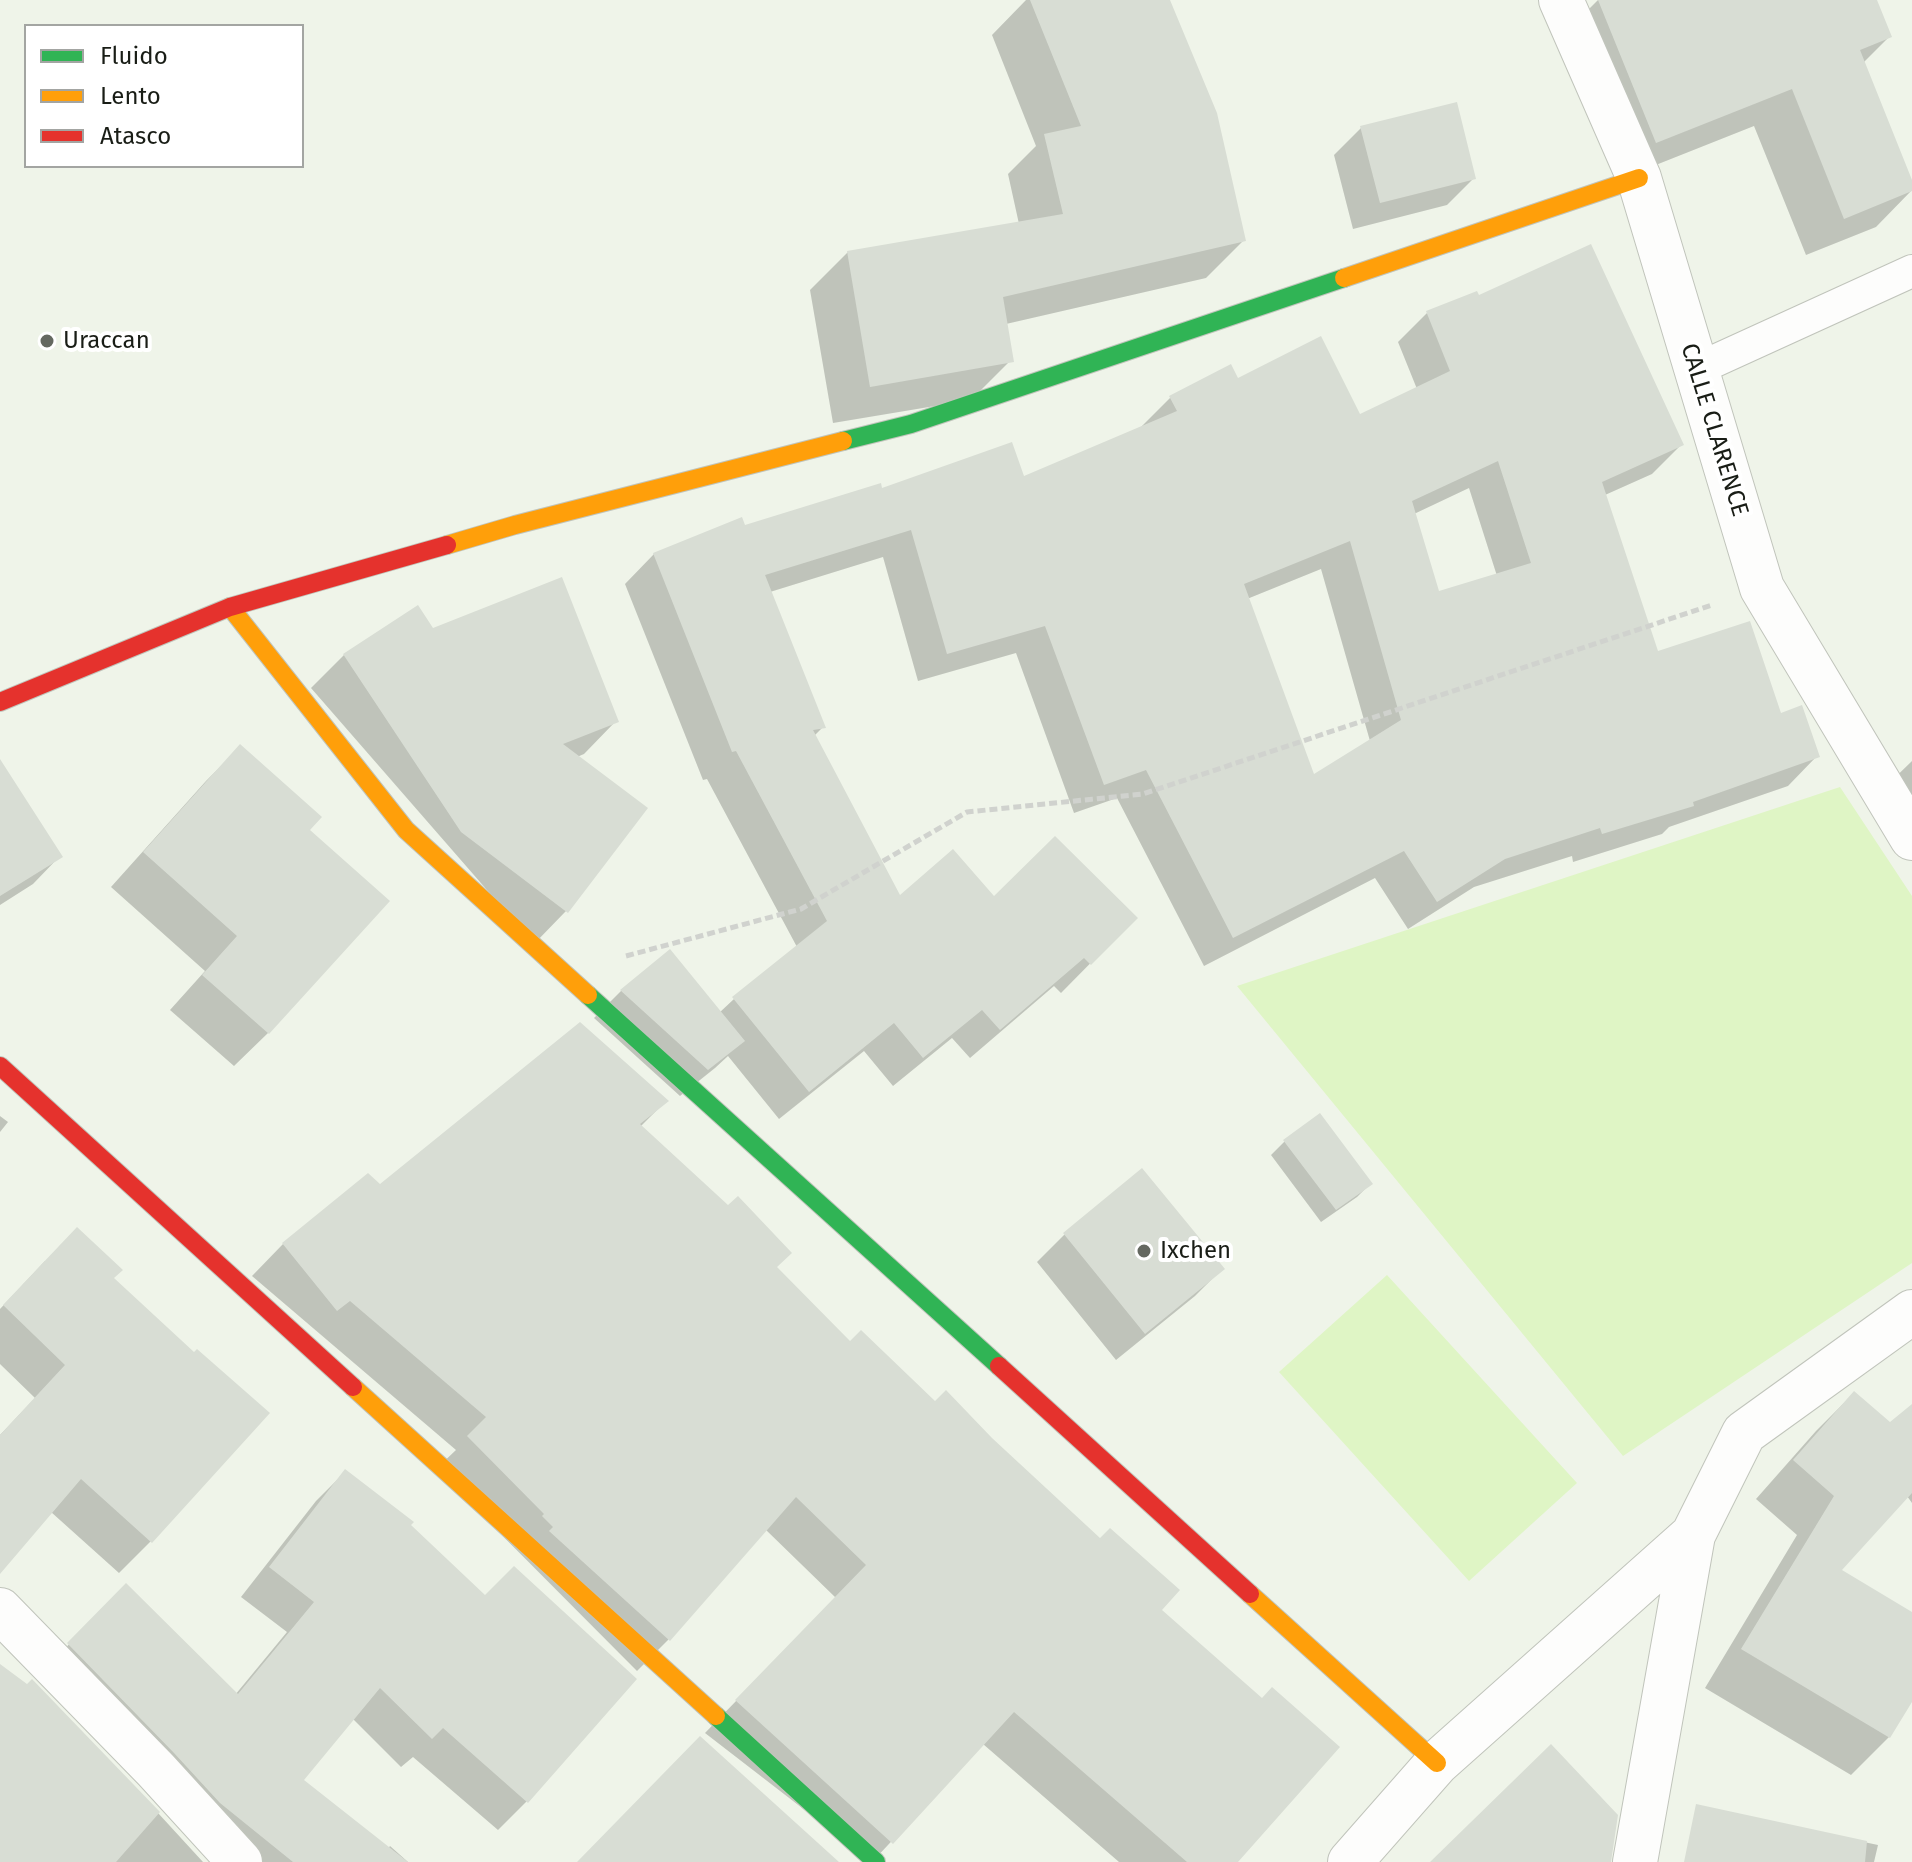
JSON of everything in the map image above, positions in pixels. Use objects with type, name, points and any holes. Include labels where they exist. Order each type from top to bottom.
[{"type":"street","name":"CALLE CLARENCE","points":[[1561,0],[1639,178],[1762,588],[1912,838]]},
{"type":"street","points":[[0,702],[230,607],[515,525],[911,424],[1639,178]]},
{"type":"street","points":[[230,607],[406,830],[1437,1763]]},
{"type":"street","points":[[0,1066],[876,1862]]},
{"type":"street","points":[[1635,1862],[1693,1535],[1744,1433],[1912,1312]]},
{"type":"street","points":[[1350,1862],[1437,1763],[1693,1535]]},
{"type":"street","points":[[0,1610],[156,1770],[240,1862]]},
{"type":"lane","points":[[1695,370],[1912,271]]},
{"type":"path","points":[[564,973],[801,909],[967,812],[1143,794],[1762,588]]},
{"type":"green space","points":[[1840,787],[1912,896],[1912,1263],[1623,1456],[1237,986]]},
{"type":"green space","points":[[1387,1275],[1577,1483],[1469,1581],[1279,1372]]},
{"type":"building","points":[[1030,0],[1170,0],[1217,113],[1246,241],[1003,297],[1014,362],[870,387],[847,251],[1063,214],[1044,134],[1081,126]]},
{"type":"building","points":[[1598,0],[1877,0],[1892,37],[1860,50],[1912,180],[1912,191],[1844,219],[1792,89],[1656,143]]},
{"type":"building","points":[[1457,102],[1476,179],[1380,203],[1360,126]]},
{"type":"building","points":[[1591,244],[1684,445],[1602,482],[1658,651],[1750,621],[1781,713],[1802,705],[1820,757],[1693,802],[1694,806],[1602,834],[1600,828],[1505,859],[1437,902],[1404,851],[1233,938],[1146,770],[1104,785],[1045,626],[947,654],[911,530],[765,575],[826,728],[813,730],[900,895],[953,849],[994,896],[1055,836],[1138,918],[1091,965],[1084,958],[1000,1030],[982,1010],[923,1058],[894,1023],[809,1092],[732,997],[827,921],[736,751],[732,752],[653,553],[742,517],[745,525],[881,483],[882,488],[1012,442],[1024,476],[1177,411],[1169,396],[1231,364],[1238,378],[1321,336],[1360,414],[1450,371],[1426,311],[1477,291],[1479,295]],"holes":[[[1498,461],[1531,563],[1439,591],[1412,501]],[[1350,541],[1401,720],[1314,774],[1244,584]]]},
{"type":"building","points":[[562,577],[619,722],[563,744],[648,808],[568,913],[461,832],[343,654],[418,605],[433,628]]},
{"type":"building","points":[[240,744],[322,817],[310,830],[390,901],[269,1034],[202,975],[237,936],[143,852]]},
{"type":"building","points":[[0,759],[63,857],[0,896]]},
{"type":"building","points":[[670,949],[745,1041],[708,1070],[620,990]]},
{"type":"building","points":[[580,1022],[669,1101],[640,1124],[728,1205],[738,1196],[792,1253],[777,1267],[850,1341],[861,1330],[935,1401],[946,1390],[992,1438],[1100,1538],[1110,1528],[1180,1590],[1162,1610],[1262,1698],[1272,1687],[1340,1747],[1238,1862],[1187,1862],[1014,1712],[893,1844],[735,1700],[866,1565],[796,1497],[670,1641],[549,1531],[553,1527],[542,1516],[544,1514],[467,1436],[486,1417],[350,1301],[337,1311],[282,1243],[368,1173],[380,1184]]},
{"type":"building","points":[[1320,1113],[1373,1184],[1336,1210],[1283,1140]]},
{"type":"building","name":"Ixchen","points":[[1142,1168],[1225,1269],[1145,1334],[1063,1233]]},
{"type":"building","points":[[77,1227],[123,1270],[114,1278],[194,1352],[197,1349],[270,1413],[152,1543],[81,1479],[0,1574],[0,1435],[65,1365],[3,1305]]},
{"type":"building","points":[[1854,1391],[1890,1422],[1912,1404],[1912,1493],[1842,1570],[1912,1612],[1912,1702],[1890,1738],[1741,1649],[1834,1496],[1793,1460]]},
{"type":"building","points":[[345,1469],[414,1522],[411,1525],[485,1595],[514,1566],[637,1679],[528,1803],[443,1728],[432,1739],[380,1688],[304,1780],[408,1862],[293,1862],[220,1803],[67,1643],[126,1583],[238,1694],[314,1602],[269,1567]]},
{"type":"building","points":[[0,1664],[27,1684],[32,1679],[160,1812],[116,1862],[0,1862]]},
{"type":"building","points":[[700,1736],[839,1862],[577,1862]]},
{"type":"building","points":[[1551,1744],[1618,1815],[1611,1862],[1430,1862]]},
{"type":"building","points":[[1696,1804],[1867,1841],[1865,1862],[1684,1862]]},
{"type":"traffic: fast","points":[[843,441],[911,424],[1344,278]]},
{"type":"traffic: fast","points":[[588,995],[999,1366]]},
{"type":"traffic: fast","points":[[716,1716],[876,1862]]},
{"type":"traffic: slow","points":[[1344,278],[1639,178]]},
{"type":"traffic: slow","points":[[447,545],[843,441]]},
{"type":"traffic: slow","points":[[230,607],[406,830],[588,995]]},
{"type":"traffic: slow","points":[[353,1387],[716,1716]]},
{"type":"traffic: slow","points":[[1250,1594],[1437,1763]]},
{"type":"traffic: jam","points":[[0,702],[230,607],[447,545]]},
{"type":"traffic: jam","points":[[0,1066],[353,1387]]},
{"type":"traffic: jam","points":[[999,1366],[1250,1594]]},
{"type":"place","name":"Uraccan","points":[[47,341]]},
{"type":"place","name":"Ixchen","points":[[1144,1251]]}]
